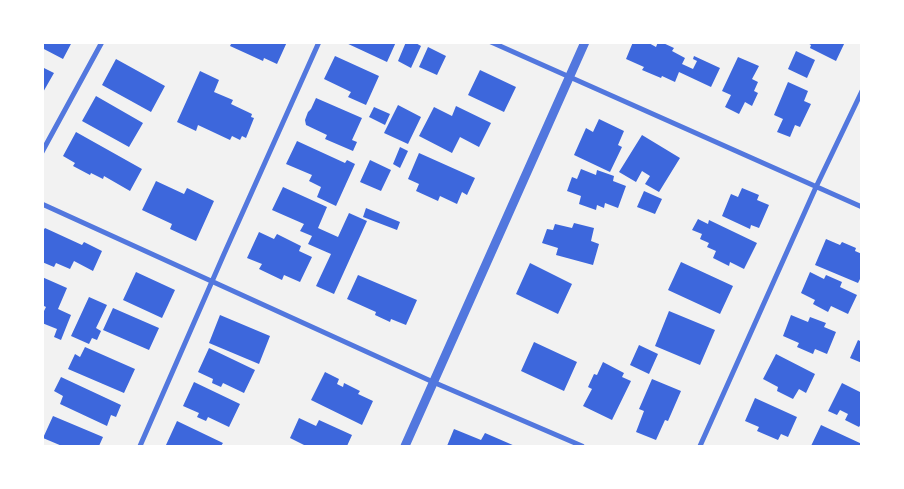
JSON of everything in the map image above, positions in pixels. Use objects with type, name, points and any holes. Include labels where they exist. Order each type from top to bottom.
[{"type":"street","points":[[42,152],[102,42]]},
{"type":"street","points":[[140,446],[319,42]]},
{"type":"street","points":[[491,42],[862,207]]},
{"type":"street","points":[[405,446],[585,42]]},
{"type":"street","points":[[700,446],[816,187],[862,91]]},
{"type":"street","points":[[42,204],[433,382],[582,446]]},
{"type":"building","points":[[42,42],[72,42],[63,59],[42,48]]},
{"type":"building","points":[[232,42],[287,42],[277,64],[264,58],[263,61],[230,46]]},
{"type":"building","points":[[344,42],[396,42],[387,62]]},
{"type":"building","points":[[406,42],[414,42],[421,46],[411,68],[398,61]]},
{"type":"building","points":[[633,42],[647,42],[656,47],[658,42],[661,42],[674,48],[672,51],[685,58],[682,64],[693,69],[697,61],[693,59],[694,56],[720,68],[711,87],[679,72],[675,82],[662,76],[661,78],[642,70],[644,67],[626,59]]},
{"type":"building","points":[[806,42],[845,42],[836,61],[810,48],[811,45]]},
{"type":"building","points":[[428,47],[446,56],[437,75],[419,67]]},
{"type":"building","points":[[796,51],[815,60],[807,78],[788,69]]},
{"type":"building","points":[[335,56],[379,76],[366,105],[348,97],[351,92],[324,79]]},
{"type":"building","points":[[738,57],[759,66],[752,79],[758,82],[754,91],[758,93],[752,106],[745,102],[739,114],[725,107],[731,95],[722,91]]},
{"type":"building","points":[[116,59],[165,86],[151,112],[102,85]]},
{"type":"building","points":[[42,67],[54,73],[42,94]]},
{"type":"building","points":[[480,70],[516,87],[504,112],[468,95]]},
{"type":"building","points":[[200,71],[219,80],[214,92],[233,100],[231,104],[252,114],[251,117],[254,118],[246,138],[242,136],[240,140],[232,136],[230,140],[198,125],[196,131],[177,122]]},
{"type":"building","points":[[788,82],[808,91],[804,101],[811,104],[800,127],[795,125],[790,137],[777,132],[783,119],[774,115]]},
{"type":"building","points":[[96,96],[143,123],[129,147],[82,121]]},
{"type":"building","points":[[316,98],[362,118],[352,140],[357,142],[353,151],[325,139],[327,135],[306,125],[305,120]]},
{"type":"building","points":[[398,105],[421,117],[408,144],[384,133]]},
{"type":"building","points":[[456,106],[491,123],[479,147],[460,137],[452,153],[419,136],[434,107],[452,116]]},
{"type":"building","points":[[374,107],[390,114],[385,125],[369,117]]},
{"type":"building","points":[[599,119],[624,131],[618,145],[622,147],[610,172],[574,155],[586,128],[593,132]]},
{"type":"building","points":[[76,132],[142,169],[130,191],[104,176],[103,179],[91,173],[90,175],[73,166],[75,163],[63,156]]},
{"type":"building","points":[[642,135],[680,158],[659,192],[645,184],[650,176],[642,171],[636,182],[619,172]]},
{"type":"building","points":[[297,141],[345,163],[347,160],[355,164],[336,206],[317,197],[321,187],[309,181],[312,175],[286,164]]},
{"type":"building","points":[[400,147],[408,151],[400,168],[393,164]]},
{"type":"building","points":[[419,153],[475,178],[467,195],[462,192],[457,204],[440,196],[438,201],[416,191],[419,184],[408,179]]},
{"type":"building","points":[[370,160],[391,170],[381,191],[360,182]]},
{"type":"building","points":[[581,169],[596,175],[597,170],[614,176],[613,181],[626,186],[618,208],[605,203],[604,208],[597,205],[596,210],[579,204],[581,196],[567,191],[572,177],[577,179]]},
{"type":"building","points":[[156,181],[184,194],[187,188],[214,201],[196,241],[170,229],[172,224],[142,210]]},
{"type":"building","points":[[283,187],[327,207],[318,228],[338,237],[349,213],[367,221],[334,294],[316,286],[331,254],[308,244],[312,236],[300,231],[304,224],[272,210]]},
{"type":"building","points":[[742,188],[759,195],[757,200],[769,205],[759,228],[751,225],[750,229],[722,216],[731,194],[738,197]]},
{"type":"building","points":[[644,191],[662,199],[655,214],[637,207]]},
{"type":"building","points":[[366,208],[400,222],[397,230],[363,217]]},
{"type":"building","points":[[698,219],[708,224],[709,220],[757,243],[744,269],[730,262],[729,266],[713,258],[716,251],[707,247],[709,243],[700,239],[702,234],[692,230]]},
{"type":"building","points":[[574,223],[594,228],[591,241],[599,244],[593,265],[556,255],[558,248],[542,243],[547,229],[553,230],[555,224],[572,228]]},
{"type":"building","points":[[45,228],[82,245],[84,242],[102,251],[93,271],[74,261],[70,269],[56,263],[54,267],[42,262],[42,232]]},
{"type":"building","points":[[259,232],[274,239],[277,234],[301,246],[299,251],[312,257],[300,282],[284,275],[282,280],[259,269],[262,264],[247,258]]},
{"type":"building","points":[[826,239],[840,245],[842,242],[856,248],[855,251],[862,254],[862,275],[858,283],[815,265]]},
{"type":"building","points":[[681,262],[733,286],[720,314],[668,290]]},
{"type":"building","points":[[530,263],[572,284],[558,314],[516,294]]},
{"type":"building","points":[[136,272],[175,290],[162,318],[123,300]]},
{"type":"building","points":[[810,272],[824,279],[826,275],[842,282],[840,287],[857,295],[848,314],[831,306],[828,312],[813,304],[815,300],[801,293]]},
{"type":"building","points":[[358,275],[417,300],[406,325],[391,319],[390,322],[375,315],[376,312],[347,299]]},
{"type":"building","points":[[42,277],[67,288],[58,309],[71,315],[61,340],[54,337],[57,329],[42,323],[42,315],[46,307],[42,305]]},
{"type":"building","points":[[89,297],[107,305],[96,328],[101,331],[97,340],[92,338],[89,344],[71,336]]},
{"type":"building","points":[[113,308],[159,328],[149,350],[103,330]]},
{"type":"building","points":[[669,311],[715,330],[700,365],[655,346]]},
{"type":"building","points":[[220,315],[270,336],[259,364],[209,343]]},
{"type":"building","points":[[791,315],[808,322],[810,317],[826,323],[824,327],[836,332],[827,354],[815,349],[813,354],[797,347],[799,343],[783,336]]},
{"type":"building","points":[[858,340],[862,342],[862,363],[850,358]]},
{"type":"building","points":[[534,342],[577,362],[564,391],[521,371]]},
{"type":"building","points":[[639,345],[658,354],[649,374],[630,365]]},
{"type":"building","points":[[85,347],[135,369],[124,393],[68,369],[75,354],[80,357]]},
{"type":"building","points":[[209,348],[255,370],[244,393],[223,383],[221,387],[212,383],[213,379],[198,372]]},
{"type":"building","points":[[776,354],[815,374],[806,393],[799,389],[793,399],[777,391],[778,387],[763,379]]},
{"type":"building","points":[[603,362],[624,373],[622,377],[631,381],[612,420],[583,406],[592,389],[588,387],[594,374],[597,375]]},
{"type":"building","points":[[325,372],[339,379],[337,384],[343,387],[344,383],[360,391],[358,394],[373,401],[362,425],[311,400]]},
{"type":"building","points":[[61,377],[121,405],[116,417],[111,415],[107,426],[60,404],[63,396],[54,391]]},
{"type":"building","points":[[652,379],[681,391],[668,421],[665,420],[656,440],[636,432],[644,411],[639,409]]},
{"type":"building","points":[[194,382],[240,404],[229,427],[208,417],[206,421],[197,417],[199,413],[183,406]]},
{"type":"building","points":[[842,383],[862,393],[862,422],[859,427],[845,420],[848,414],[840,410],[837,415],[828,411]]},
{"type":"building","points":[[755,398],[797,417],[788,437],[781,434],[778,440],[757,431],[759,427],[745,421]]},
{"type":"building","points":[[53,416],[103,437],[99,446],[62,446],[43,438]]},
{"type":"building","points":[[299,418],[316,426],[319,420],[352,435],[347,446],[306,446],[290,438]]},
{"type":"building","points":[[177,421],[223,443],[221,446],[166,445]]},
{"type":"building","points":[[821,425],[862,444],[862,446],[811,446]]},
{"type":"building","points":[[454,429],[481,440],[485,433],[515,446],[447,446]]}]
